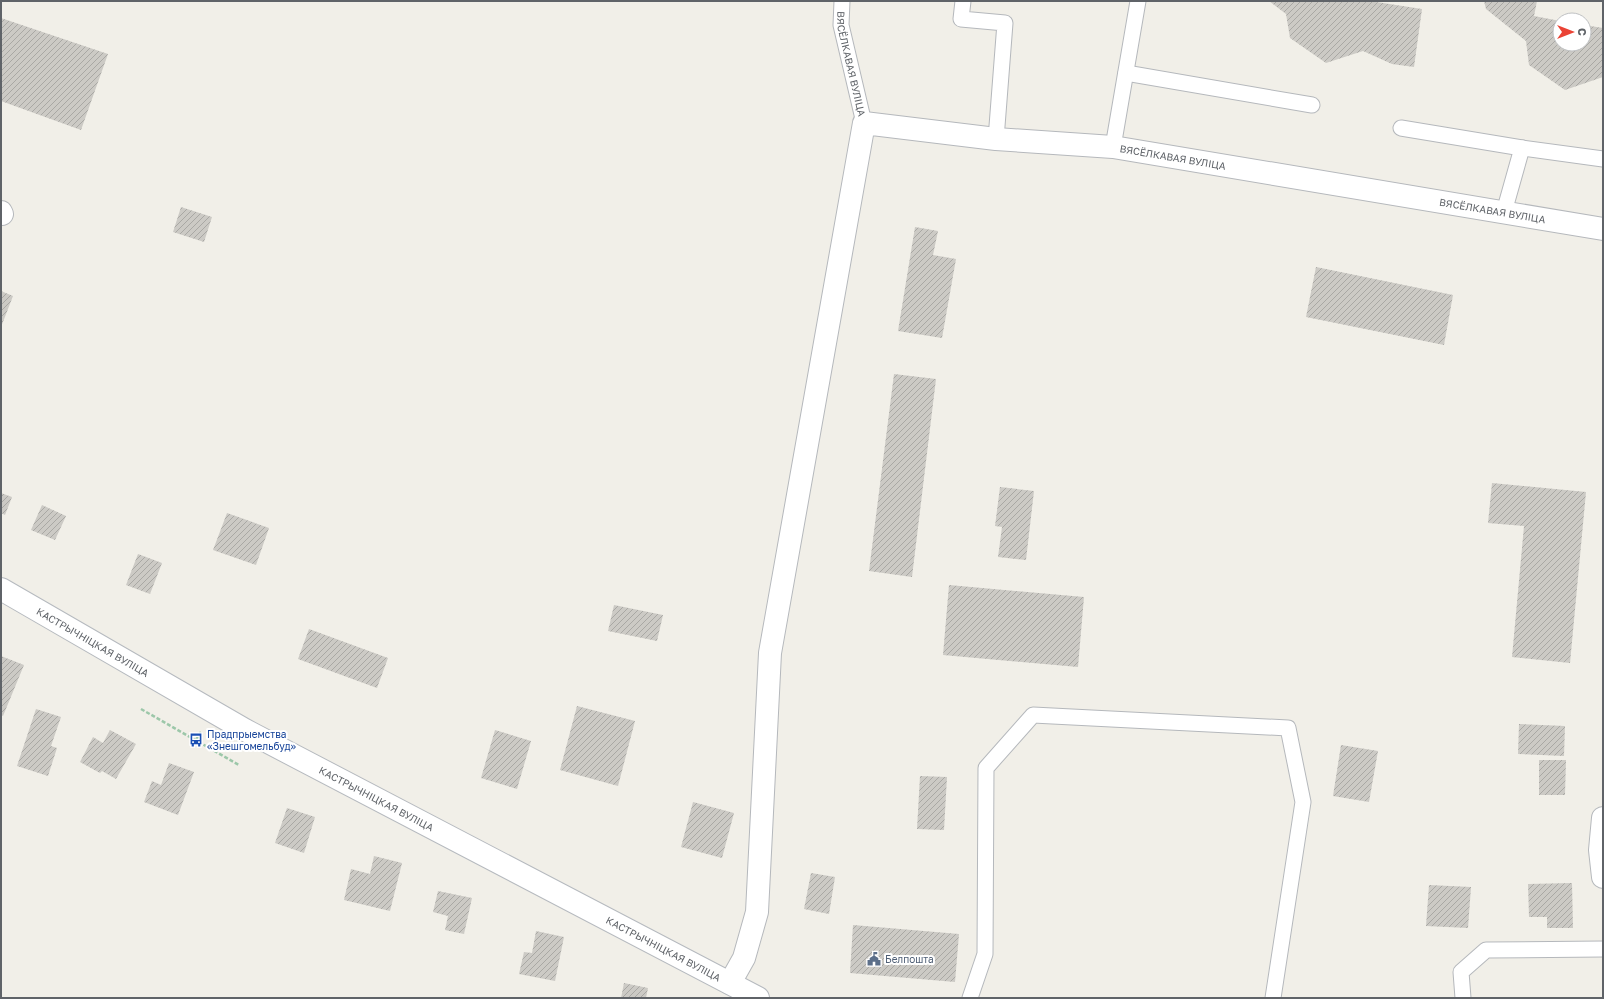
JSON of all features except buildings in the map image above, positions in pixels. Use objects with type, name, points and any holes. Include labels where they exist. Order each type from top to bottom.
[{"type":"street","name":"ВЯСЁЛКАВАЯ ВУЛІЦА","points":[[864,123],[996,139],[1113,146],[1603,229]]},
{"type":"street","points":[[730,983],[744,958],[757,912],[770,653],[864,123]]},
{"type":"street","name":"КАСТРЫЧНІЦКАЯ ВУЛІЦА","points":[[1,589],[244,730],[758,998]]},
{"type":"street","points":[[1603,818],[1600,850],[1603,876]]},
{"type":"lane","name":"ВЯСЁЛКАВАЯ ВУЛІЦА","points":[[842,1],[841,25],[864,123]]},
{"type":"lane","points":[[963,1],[961,19],[1004,23],[996,139]]},
{"type":"lane","points":[[1113,146],[1138,1]]},
{"type":"lane","points":[[1126,73],[1312,105]]},
{"type":"lane","points":[[1402,128],[1522,148],[1603,159]]},
{"type":"lane","points":[[1504,212],[1522,148]]},
{"type":"lane","points":[[970,998],[985,954],[986,768],[1033,715],[1288,728],[1303,802],[1274,998]]},
{"type":"lane","points":[[1463,998],[1461,972],[1486,950],[1603,949]]},
{"type":"path","points":[[141,709],[239,765]]},
{"type":"place","name":"Прадпрыемства «Знешгомельбуд»","points":[[196,740]]},
{"type":"place","name":"Белпошта","points":[[874,959]]}]
